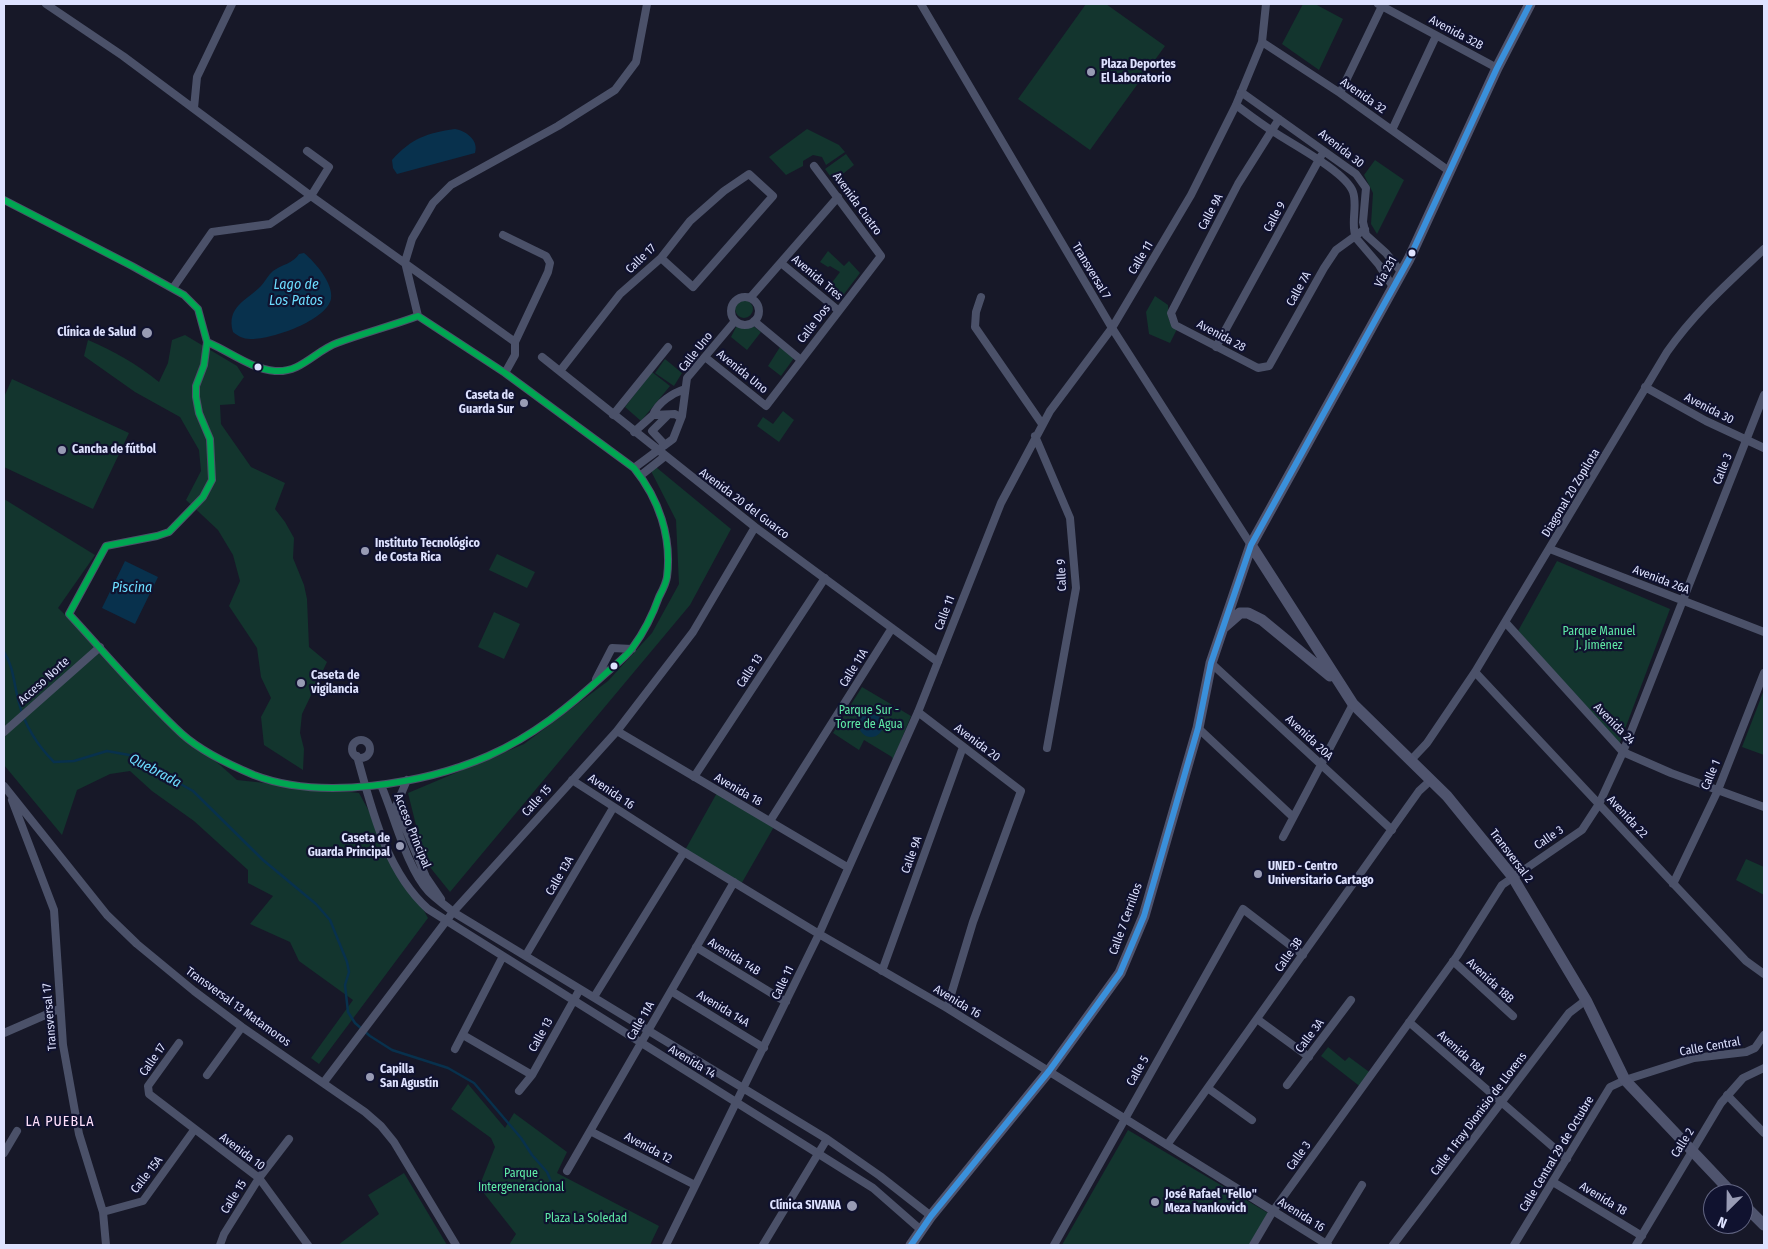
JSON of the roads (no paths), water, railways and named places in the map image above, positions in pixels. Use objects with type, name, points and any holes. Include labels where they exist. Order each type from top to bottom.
[{"type":"main road","name":"Vía 231","points":[[1251,545],[1402,273],[1497,68],[1530,4]]},
{"type":"main road","name":"Calle 7 Cerrillos","points":[[911,1245],[931,1216],[1048,1072],[1120,973],[1144,916],[1198,728],[1211,663],[1251,545]]},
{"type":"main road","name":"Transversal 2","points":[[1251,545],[1353,704],[1447,796],[1512,876],[1586,1000],[1625,1080],[1723,1184]]},
{"type":"main road","points":[[1222,628],[1240,613],[1256,616],[1336,680]]},
{"type":"main road","points":[[1753,1214],[1764,1225]]},
{"type":"street","points":[[46,4],[194,108],[311,196],[515,342]]},
{"type":"street","points":[[194,108],[197,77],[232,4]]},
{"type":"street","points":[[4,200],[184,295],[198,308],[207,342],[204,365],[196,386],[196,397],[199,413],[210,439],[212,480],[203,497],[169,532],[157,536],[112,543],[102,551],[69,614],[183,735],[220,760],[256,776],[281,782],[331,787],[381,785],[431,775],[487,756],[520,740],[550,721],[632,649],[654,611],[667,579],[667,545],[661,512],[634,468],[505,373],[418,316],[405,262],[421,222],[433,203],[451,185],[603,99],[620,85],[636,62],[647,4]]},
{"type":"street","name":"Transversal 7","points":[[921,4],[1112,328],[1251,545]]},
{"type":"street","name":"Calle 11","points":[[666,1245],[819,934],[847,867],[918,712],[1001,503],[1042,424],[1112,328],[1191,194],[1236,105],[1262,42],[1266,4]]},
{"type":"street","points":[[1340,93],[1380,5]]},
{"type":"street","name":"Avenida 32B","points":[[1380,5],[1497,68]]},
{"type":"street","points":[[1392,130],[1436,36]]},
{"type":"street","name":"Avenida 32","points":[[1262,42],[1340,93],[1450,171]]},
{"type":"street","name":"Avenida 30","points":[[1241,92],[1324,149],[1356,174],[1366,188],[1363,222],[1365,229]]},
{"type":"street","name":"Avenida 30","points":[[1236,105],[1272,131],[1319,160],[1345,182],[1353,192],[1356,238]]},
{"type":"street","name":"Calle 9A","points":[[1172,319],[1171,313],[1238,184],[1279,119]]},
{"type":"street","name":"Calle 9","points":[[1216,347],[1324,149]]},
{"type":"street","points":[[172,288],[212,232],[270,224],[311,196],[329,167],[307,151]]},
{"type":"street","name":"Avenida Cuatro","points":[[814,166],[881,256]]},
{"type":"street","name":"Calle 17","points":[[560,371],[620,294],[661,258],[690,221],[724,191],[750,174],[773,196],[693,287],[661,258]]},
{"type":"street","points":[[750,298],[838,197]]},
{"type":"street","points":[[1365,229],[1366,235],[1386,253],[1402,273]]},
{"type":"street","name":"Calle 7A","points":[[1263,368],[1269,366],[1336,250],[1356,238],[1365,229]]},
{"type":"street","points":[[503,234],[546,256],[550,263],[548,272],[515,342],[515,355],[505,373]]},
{"type":"street","points":[[1356,238],[1379,265],[1394,288]]},
{"type":"street","name":"Diagonal 20 Zopilota","points":[[1411,760],[1427,743],[1506,623],[1644,387],[1686,325],[1764,249]]},
{"type":"street","name":"Calle Dos","points":[[766,406],[881,256]]},
{"type":"street","name":"Avenida Tres","points":[[781,263],[839,311]]},
{"type":"street","points":[[742,297],[750,298],[758,306],[758,317],[746,325],[735,321],[731,314],[732,305],[742,297]]},
{"type":"street","points":[[981,297],[976,312],[976,327],[1042,424]]},
{"type":"street","points":[[207,342],[231,355],[267,369],[283,370],[302,365],[335,343],[418,316]]},
{"type":"street","name":"Avenida 28","points":[[1172,319],[1175,325],[1258,368],[1263,368]]},
{"type":"street","name":"Calle Uno","points":[[634,468],[673,439],[681,418],[687,378],[735,321]]},
{"type":"street","points":[[754,321],[801,360]]},
{"type":"street","points":[[613,415],[668,346]]},
{"type":"street","name":"Avenida 20 del Guarco","points":[[542,357],[664,457],[755,527],[938,662]]},
{"type":"street","name":"Avenida Uno","points":[[705,357],[766,406]]},
{"type":"street","name":"Avenida 30","points":[[1644,387],[1706,421],[1764,448]]},
{"type":"street","points":[[634,432],[653,415],[664,401],[676,392],[685,389]]},
{"type":"street","name":"Calle 3","points":[[1253,1245],[1274,1211],[1453,961],[1502,885],[1512,876],[1582,830],[1599,804],[1622,752],[1764,395]]},
{"type":"street","points":[[653,415],[675,414],[681,418]]},
{"type":"street","points":[[665,444],[652,431],[668,415]]},
{"type":"street","name":"Calle 9","points":[[1035,436],[1070,518],[1076,588],[1047,748]]},
{"type":"street","points":[[640,476],[664,457]]},
{"type":"street","name":"Calle 15","points":[[324,1082],[453,912],[617,731],[693,632],[755,527]]},
{"type":"street","name":"Avenida 26A","points":[[1550,549],[1764,632]]},
{"type":"street","name":"Calle 13","points":[[694,777],[825,578]]},
{"type":"street","name":"Avenida 24","points":[[1506,623],[1622,752],[1764,807]]},
{"type":"street","name":"Calle 11A","points":[[770,822],[892,628]]},
{"type":"street","name":"Acceso Norte","points":[[4,732],[100,647]]},
{"type":"street","points":[[592,686],[612,648],[632,649]]},
{"type":"street","name":"Avenida 20A","points":[[1211,663],[1392,830]]},
{"type":"street","name":"Avenida 22","points":[[1475,672],[1746,961],[1764,974]]},
{"type":"street","name":"Calle 1","points":[[1673,884],[1718,790],[1764,673]]},
{"type":"street","points":[[1283,837],[1353,704]]},
{"type":"street","name":"Avenida 20","points":[[918,712],[1022,791],[972,922],[947,1008]]},
{"type":"street","points":[[1198,728],[1293,816]]},
{"type":"street","name":"Avenida 18","points":[[617,731],[847,867]]},
{"type":"street","name":"Calle 9A","points":[[882,971],[964,747]]},
{"type":"street","points":[[357,756],[364,786],[394,863],[412,894],[445,922]]},
{"type":"street","name":"Acceso Principal","points":[[407,780],[396,806],[426,878],[445,905]]},
{"type":"street","name":"Avenida 16","points":[[572,780],[684,852],[819,934],[947,1008],[1327,1245]]},
{"type":"street","name":"Calle 3B","points":[[1167,1146],[1419,791],[1431,780]]},
{"type":"street","name":"Acceso Principal","points":[[381,785],[421,881],[429,892],[453,912]]},
{"type":"street","name":"Transversal 17","points":[[5,791],[54,910],[59,1009],[74,1108],[103,1212],[106,1245]]},
{"type":"street","name":"Transversal 13 Matamoros","points":[[5,791],[107,915],[137,944],[242,1027],[324,1082],[381,1126],[403,1156],[456,1245]]},
{"type":"street","name":"Calle 13A","points":[[526,955],[613,808]]},
{"type":"street","points":[[594,997],[684,852]]},
{"type":"street","name":"Calle 11A","points":[[567,1171],[734,882]]},
{"type":"street","name":"Calle 5","points":[[1054,1245],[1243,909],[1302,955]]},
{"type":"street","name":"Avenida 14","points":[[453,912],[580,988],[648,1032],[743,1086],[827,1139],[880,1176],[931,1216]]},
{"type":"street","name":"Avenida 14","points":[[445,922],[819,1153],[873,1188],[921,1230]]},
{"type":"street","name":"Avenida 14B","points":[[696,947],[786,1002]]},
{"type":"street","points":[[455,1049],[502,958]]},
{"type":"street","name":"Avenida 18B","points":[[1453,961],[1513,1016]]},
{"type":"street","name":"Calle 13","points":[[519,1091],[532,1075],[580,988]]},
{"type":"street","name":"Avenida 14A","points":[[671,991],[764,1048]]},
{"type":"street","name":"Calle 3A","points":[[1287,1085],[1351,1000]]},
{"type":"street","name":"Calle 1 Fray Dionisio de Llorens","points":[[1393,1245],[1569,1013],[1586,1000]]},
{"type":"street","points":[[4,1033],[59,1009]]},
{"type":"street","points":[[1258,1019],[1309,1057]]},
{"type":"street","name":"Avenida 18A","points":[[1409,1022],[1567,1160]]},
{"type":"street","points":[[207,1076],[242,1027]]},
{"type":"street","points":[[463,1035],[532,1075]]},
{"type":"street","name":"Calle Central","points":[[1625,1080],[1694,1058],[1746,1052],[1755,1048],[1764,1035]]},
{"type":"street","name":"Calle 17","points":[[148,1090],[179,1043]]},
{"type":"street","name":"Calle 2","points":[[1636,1245],[1727,1095],[1743,1078],[1764,1068]]},
{"type":"street","name":"Calle Central 29 de Octubre","points":[[1514,1245],[1610,1087],[1625,1080]]},
{"type":"street","points":[[1209,1088],[1252,1120]]},
{"type":"street","name":"Avenida 10","points":[[148,1090],[194,1130],[259,1178],[308,1245]]},
{"type":"street","points":[[1727,1095],[1764,1133]]},
{"type":"street","name":"Calle 15A","points":[[103,1212],[143,1201],[194,1130]]},
{"type":"street","points":[[4,1153],[17,1131]]},
{"type":"street","name":"Avenida 12","points":[[590,1131],[695,1185]]},
{"type":"street","name":"Calle 15","points":[[220,1245],[224,1234],[259,1178],[289,1139]]},
{"type":"street","points":[[763,1245],[827,1139]]},
{"type":"street","name":"Avenida 18","points":[[1553,1182],[1642,1236]]},
{"type":"street","points":[[1327,1245],[1362,1185]]},
{"type":"water","points":[[455,129],[471,137],[476,148],[475,153],[397,174],[393,168],[392,160],[406,146],[436,132]]},
{"type":"water","name":"Lago de Los Patos","points":[[304,253],[318,268],[330,287],[331,299],[327,307],[308,322],[283,333],[247,339],[233,332],[232,316],[239,305],[261,286],[273,271],[291,262],[299,254]]},
{"type":"water","name":"Piscina","points":[[125,561],[158,577],[135,624],[102,608]]},
{"type":"water","points":[[871,713],[880,716],[883,725],[880,734],[871,737],[862,734],[859,725],[862,716]]},
{"type":"waterway","name":"Quebrada","points":[[4,652],[12,670],[19,703],[28,727],[42,749],[54,762],[74,761],[107,751],[129,755],[193,791],[263,860],[316,904],[330,920],[347,962],[349,972],[345,985],[348,1012],[355,1023],[370,1036],[392,1050],[448,1068],[474,1083],[521,1138],[532,1155],[547,1172],[553,1186]]},
{"type":"place","name":"Plaza Deportes El Laboratorio","points":[[1091,72]]},
{"type":"place","name":"Clínica de Salud","points":[[147,333]]},
{"type":"place","name":"Caseta de Guarda Sur","points":[[524,403]]},
{"type":"place","name":"Cancha de fútbol","points":[[62,450]]},
{"type":"place","name":"Instituto Tecnológico de Costa Rica","points":[[365,551]]},
{"type":"place","name":"Caseta de vigilancia","points":[[301,683]]},
{"type":"place","name":"Caseta de Guarda Principal","points":[[400,846]]},
{"type":"place","name":"UNED - Centro Universitario Cartago","points":[[1258,874]]},
{"type":"place","name":"Capilla San Agustín","points":[[370,1077]]},
{"type":"place","name":"José Rafael \"Fello\" Meza Ivankovich","points":[[1155,1202]]},
{"type":"place","name":"Clínica SIVANA","points":[[852,1206]]},
{"type":"district","name":"LA PUEBLA","points":[[60,1122]]},
{"type":"park label","name":"Parque Manuel J. Jiménez","points":[[1599,639]]},
{"type":"park label","name":"Parque Sur - Torre de Agua","points":[[869,718]]},
{"type":"park label","name":"Parque Intergeneracional","points":[[521,1181]]},
{"type":"park label","name":"Plaza La Soledad","points":[[586,1219]]}]
